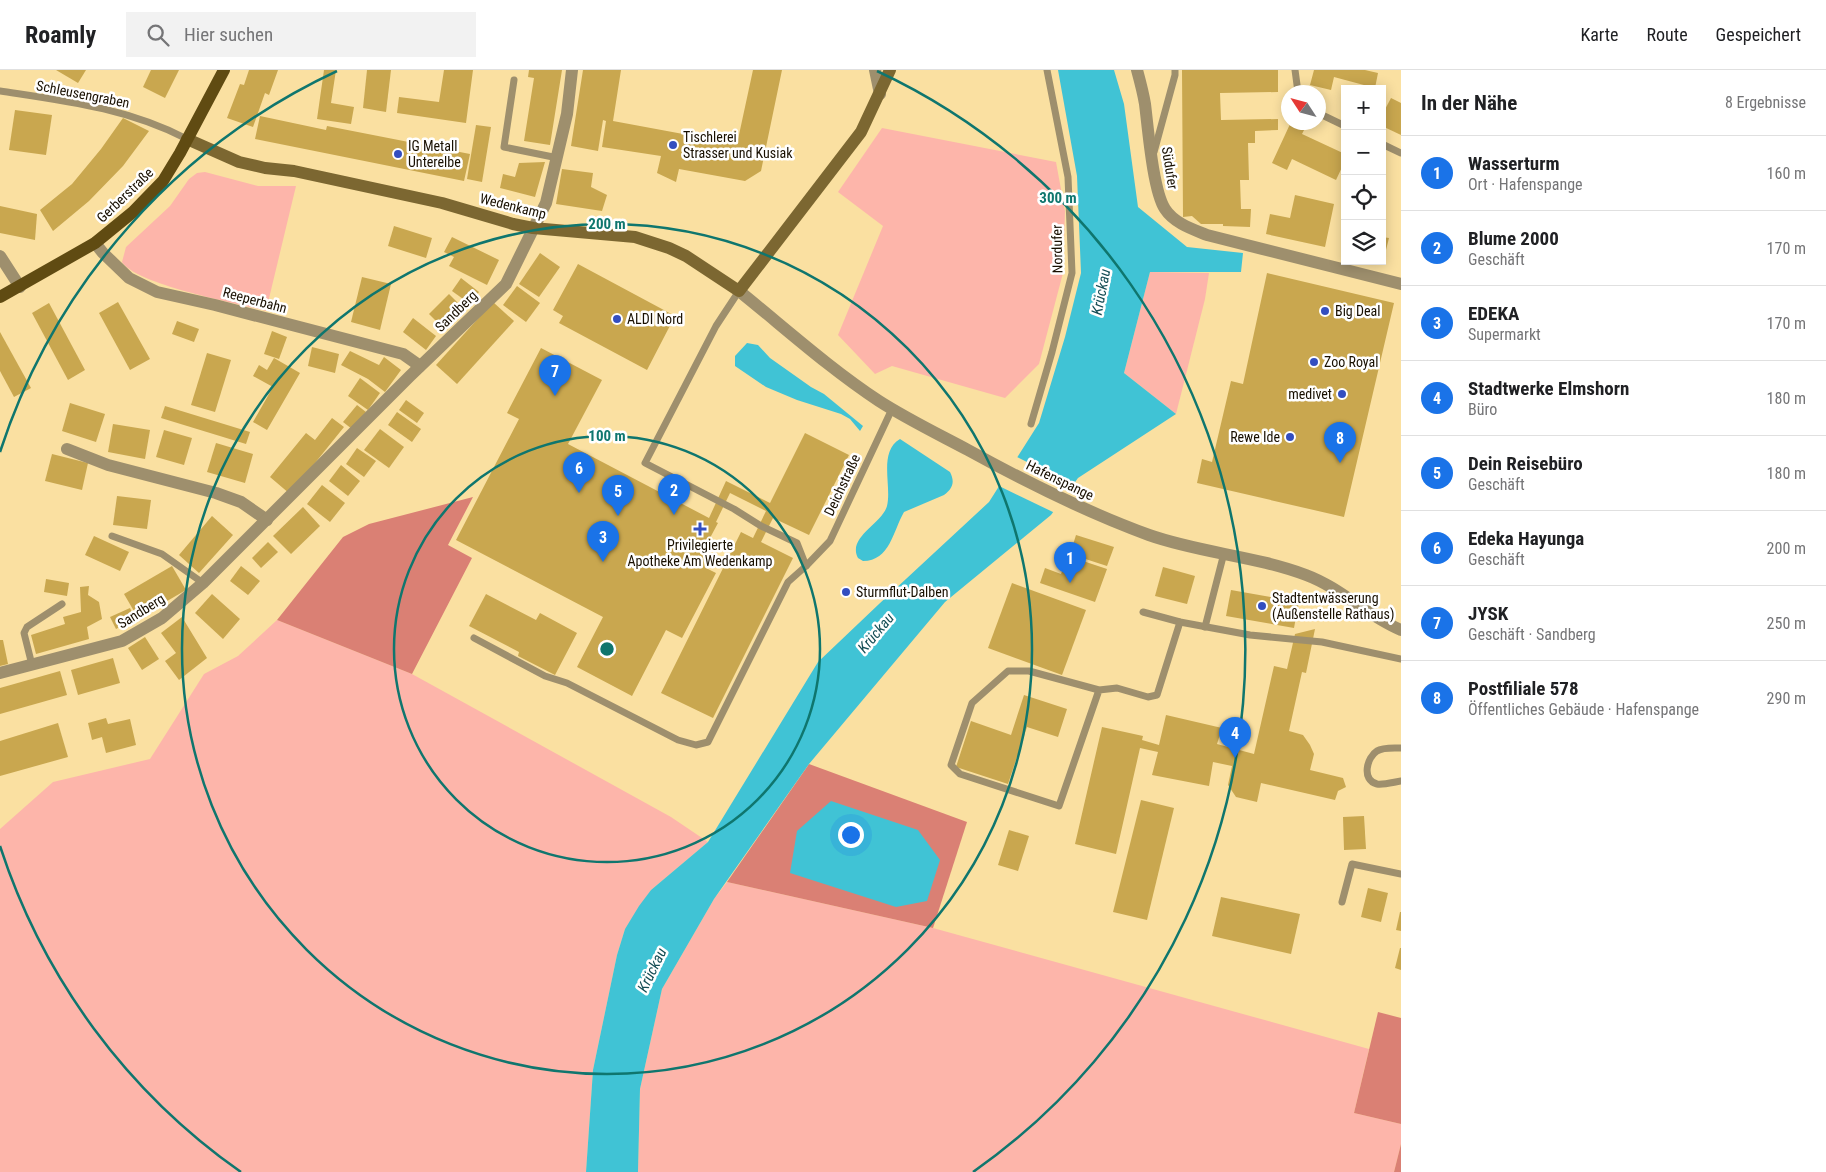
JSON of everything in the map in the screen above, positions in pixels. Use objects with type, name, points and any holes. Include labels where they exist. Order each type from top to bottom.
[{"type":"main road","name":"Gerberstraße","points":[[0,297],[95,243],[133,212],[163,181],[224,70]]},
{"type":"main road","points":[[739,291],[861,132],[890,70]]},
{"type":"main road","name":"Wedenkamp","points":[[187,139],[239,162],[266,168],[294,171],[442,203],[513,224],[533,228],[635,237],[686,256],[739,291]]},
{"type":"street","name":"Sandberg","points":[[0,673],[122,641],[162,618],[203,583],[420,366],[506,284],[546,203],[568,114],[572,70]]},
{"type":"street","points":[[875,70],[880,94]]},
{"type":"street","name":"Südufer","points":[[1137,70],[1144,100],[1160,201],[1172,217],[1207,235],[1401,284]]},
{"type":"street","name":"Reeperbahn","points":[[95,243],[129,278],[157,292],[215,305],[403,354],[420,366]]},
{"type":"street","points":[[0,256],[20,286]]},
{"type":"street","name":"Hafenspange","points":[[739,291],[832,366],[892,409],[994,464],[1078,506],[1151,535],[1308,576],[1335,589],[1379,619],[1401,630]]},
{"type":"street","points":[[67,449],[108,466],[216,493],[241,502],[267,520]]},
{"type":"lane","name":"Nordufer","points":[[1031,424],[1072,273],[1068,178],[1047,70]]},
{"type":"lane","points":[[1152,157],[1175,70]]},
{"type":"lane","points":[[1295,70],[1297,85]]},
{"type":"lane","points":[[514,80],[504,147],[558,158]]},
{"type":"lane","name":"Schleusengraben","points":[[0,91],[114,110],[151,122],[187,139]]},
{"type":"lane","points":[[1326,117],[1341,124]]},
{"type":"lane","points":[[1386,146],[1401,153]]},
{"type":"lane","points":[[739,291],[712,333],[645,464],[734,509],[761,526],[797,543],[806,566]]},
{"type":"lane","name":"Deichstraße","points":[[474,638],[545,676],[567,683],[678,740],[696,745],[708,742],[788,582],[830,541],[892,409]]},
{"type":"lane","points":[[112,536],[162,554],[203,583]]},
{"type":"lane","points":[[1204,626],[1224,554]]},
{"type":"lane","points":[[32,665],[24,633],[27,627],[62,604]]},
{"type":"lane","points":[[1143,612],[1180,622],[1250,635],[1322,642],[1401,659]]},
{"type":"lane","points":[[1099,690],[1059,806],[960,774],[951,765],[972,703],[1008,670],[1029,671],[1099,690],[1117,688],[1148,697],[1157,695],[1180,622]]},
{"type":"lane","points":[[1401,748],[1379,750],[1372,755],[1367,764],[1367,772],[1372,781],[1378,784],[1401,781]]},
{"type":"lane","points":[[1342,902],[1352,864],[1401,874]]},
{"type":"shaded area","points":[[882,128],[1056,162],[1065,211],[1063,273],[1039,364],[1005,398],[892,366],[875,374],[838,335],[883,226],[838,192]]},
{"type":"shaded area","points":[[205,172],[258,186],[296,186],[266,311],[167,286],[131,270],[122,262],[126,247],[170,206],[189,179],[197,173]]},
{"type":"shaded area","points":[[1150,272],[1209,273],[1205,299],[1176,414],[1124,373]]},
{"type":"shaded area","points":[[473,497],[448,545],[472,558],[412,674],[277,620],[343,537],[369,524]]},
{"type":"shaded area","points":[[277,620],[412,674],[671,817],[708,842],[651,890],[625,929],[617,955],[593,1070],[586,1172],[0,1172],[0,829],[53,782],[150,759],[204,674],[238,656]]},
{"type":"shaded area","points":[[809,764],[967,822],[933,928],[727,882]]},
{"type":"shaded area","points":[[727,882],[933,928],[1369,1049],[1354,1113],[1401,1124],[1401,1144],[1394,1172],[638,1172],[640,1089],[662,989],[714,899]]},
{"type":"shaded area","points":[[1378,1012],[1401,1018],[1401,1124],[1354,1113]]},
{"type":"shaded area","points":[[1401,1144],[1401,1172],[1394,1172]]},
{"type":"water","name":"Krückau","points":[[1058,70],[1114,70],[1124,104],[1138,207],[1187,247],[1243,253],[1241,272],[1150,272],[1124,373],[1176,414],[1078,478],[1051,515],[945,602],[809,764],[714,899],[662,989],[640,1089],[638,1172],[586,1172],[593,1070],[617,955],[625,929],[651,890],[708,842],[818,662],[989,502],[1039,423],[1065,337],[1081,273],[1077,176]]},
{"type":"water","points":[[747,343],[758,345],[770,358],[824,394],[863,426],[860,431],[850,419],[841,414],[797,400],[766,387],[735,366],[735,356]]},
{"type":"water","points":[[900,439],[950,472],[952,485],[944,495],[904,512],[885,551],[872,560],[863,561],[858,558],[857,544],[866,531],[884,513],[887,506],[889,452]]},
{"type":"water","points":[[831,801],[918,830],[940,860],[927,901],[896,907],[790,873],[797,831]]},
{"type":"pier","points":[[1015,456],[1075,486],[1055,513],[997,485]]},
{"type":"building","points":[[56,70],[86,70],[78,83]]},
{"type":"building","points":[[151,70],[179,70],[165,98],[143,87]]},
{"type":"building","points":[[249,70],[278,70],[269,95],[265,93],[253,127],[227,118],[240,84],[244,85]]},
{"type":"building","points":[[324,70],[336,70],[331,103],[354,107],[351,124],[317,119]]},
{"type":"building","points":[[367,70],[391,70],[386,112],[363,108]]},
{"type":"building","points":[[444,70],[473,70],[466,123],[397,113],[399,97],[439,102]]},
{"type":"building","points":[[529,70],[562,70],[550,145],[524,141],[534,78],[528,77]]},
{"type":"building","points":[[583,70],[621,70],[613,121],[737,144],[753,70],[782,70],[761,171],[745,181],[679,169],[676,182],[657,173],[661,156],[602,147],[606,121],[603,120],[598,151],[571,146]]},
{"type":"building","points":[[1182,70],[1278,70],[1278,92],[1220,93],[1221,120],[1278,119],[1278,130],[1255,131],[1255,143],[1248,143],[1249,180],[1240,180],[1241,209],[1251,209],[1250,227],[1201,224],[1192,216],[1183,217]]},
{"type":"building","points":[[1314,70],[1365,70],[1378,73],[1376,85],[1364,85],[1334,77],[1331,90],[1326,89],[1326,85],[1310,85]]},
{"type":"building","points":[[1391,98],[1401,103],[1401,135],[1386,128],[1386,107]]},
{"type":"building","points":[[15,110],[52,115],[46,155],[9,150]]},
{"type":"building","points":[[260,116],[326,130],[327,126],[470,154],[464,181],[255,139]]},
{"type":"building","points":[[123,118],[149,131],[123,166],[89,201],[53,231],[40,210],[72,184],[101,149]]},
{"type":"building","points":[[476,125],[491,127],[482,182],[467,179]]},
{"type":"building","points":[[1287,130],[1304,130],[1302,134],[1341,152],[1341,169],[1336,180],[1292,159],[1287,170],[1272,163]]},
{"type":"building","points":[[545,162],[535,197],[500,188],[503,174],[515,177],[519,163]]},
{"type":"building","points":[[562,169],[593,173],[591,187],[607,195],[602,211],[556,204]]},
{"type":"building","points":[[1295,195],[1334,204],[1325,247],[1266,234],[1270,214],[1290,218]]},
{"type":"building","points":[[0,206],[37,214],[35,240],[0,233]]},
{"type":"building","points":[[394,226],[432,238],[426,258],[388,246]]},
{"type":"building","points":[[452,237],[499,260],[487,285],[449,266],[454,257],[444,252]]},
{"type":"building","points":[[1386,238],[1389,238],[1386,250]]},
{"type":"building","points":[[540,253],[560,267],[539,297],[519,284]]},
{"type":"building","name":"ALDI Nord","points":[[578,264],[675,316],[647,370],[559,323],[563,316],[553,310]]},
{"type":"building","points":[[1267,273],[1394,303],[1344,517],[1197,483],[1202,459],[1212,462],[1231,381],[1243,384]]},
{"type":"building","points":[[362,277],[391,284],[380,330],[351,322]]},
{"type":"building","points":[[461,278],[479,292],[470,304],[452,291]]},
{"type":"building","points":[[517,286],[540,303],[526,322],[503,305]]},
{"type":"building","points":[[449,294],[464,309],[444,329],[429,314]]},
{"type":"building","points":[[118,302],[150,359],[130,370],[99,313]]},
{"type":"building","points":[[493,302],[514,321],[457,384],[436,365]]},
{"type":"building","points":[[49,303],[85,370],[68,380],[32,313]]},
{"type":"building","points":[[413,318],[436,336],[426,350],[403,332]]},
{"type":"building","points":[[177,321],[199,329],[194,342],[172,334]]},
{"type":"building","points":[[272,331],[287,337],[279,359],[264,354]]},
{"type":"building","points":[[0,332],[31,388],[14,397],[0,371]]},
{"type":"building","points":[[312,347],[339,354],[335,373],[308,366]]},
{"type":"building","points":[[541,348],[602,380],[568,444],[709,518],[726,481],[770,503],[805,433],[849,455],[809,535],[773,518],[761,542],[793,558],[713,718],[661,693],[741,532],[753,538],[766,511],[730,493],[716,522],[718,523],[703,551],[712,556],[706,568],[716,573],[682,638],[666,630],[632,696],[577,667],[603,617],[456,540],[519,419],[507,413]]},
{"type":"building","points":[[350,351],[379,365],[384,357],[401,370],[385,392],[368,379],[341,365]]},
{"type":"building","points":[[207,353],[231,360],[215,412],[191,405]]},
{"type":"building","points":[[274,358],[300,373],[267,430],[253,422],[273,387],[253,376],[259,365],[267,370]]},
{"type":"building","points":[[360,378],[380,393],[368,410],[348,396]]},
{"type":"building","points":[[406,400],[424,413],[417,423],[399,410]]},
{"type":"building","points":[[70,403],[105,414],[96,442],[62,431]]},
{"type":"building","points":[[357,405],[366,412],[352,429],[343,422]]},
{"type":"building","points":[[165,406],[250,432],[246,444],[161,418]]},
{"type":"building","points":[[397,412],[421,429],[412,442],[388,425]]},
{"type":"building","points":[[332,418],[344,427],[290,494],[270,477],[306,433],[315,440]]},
{"type":"building","points":[[113,424],[150,430],[145,459],[108,452]]},
{"type":"building","points":[[380,429],[404,447],[389,468],[364,450]]},
{"type":"building","points":[[164,430],[192,438],[184,465],[156,457]]},
{"type":"building","points":[[216,443],[253,454],[245,483],[207,472]]},
{"type":"building","points":[[357,448],[376,461],[364,477],[346,464]]},
{"type":"building","points":[[52,454],[88,463],[82,490],[45,481]]},
{"type":"building","points":[[341,465],[360,481],[348,496],[329,481]]},
{"type":"building","points":[[322,485],[345,503],[330,522],[307,504]]},
{"type":"building","points":[[117,496],[151,500],[147,529],[113,525]]},
{"type":"building","points":[[303,507],[320,526],[291,554],[273,536]]},
{"type":"building","points":[[212,516],[233,535],[199,573],[179,555]]},
{"type":"building","points":[[1076,535],[1114,547],[1107,566],[1070,554]]},
{"type":"building","points":[[94,536],[129,552],[120,571],[85,555]]},
{"type":"building","points":[[268,542],[278,552],[261,568],[252,558]]},
{"type":"building","points":[[1068,556],[1107,569],[1095,602],[1040,583],[1045,568],[1061,574]]},
{"type":"building","points":[[172,566],[186,590],[138,618],[124,594]]},
{"type":"building","points":[[241,566],[260,581],[248,595],[230,581]]},
{"type":"building","points":[[1163,567],[1195,576],[1187,604],[1155,596]]},
{"type":"building","points":[[46,579],[69,583],[67,596],[44,592]]},
{"type":"building","points":[[1012,583],[1086,610],[1062,675],[988,648]]},
{"type":"building","points":[[89,586],[88,595],[99,602],[102,619],[87,627],[89,639],[36,654],[31,635],[65,624],[63,617],[81,612],[80,587]]},
{"type":"building","points":[[1231,590],[1299,602],[1294,628],[1226,616]]},
{"type":"building","points":[[212,594],[240,619],[223,639],[195,613]]},
{"type":"building","points":[[486,594],[536,620],[540,613],[577,633],[555,675],[518,656],[519,652],[469,626]]},
{"type":"building","points":[[130,608],[135,619],[116,629],[110,617]]},
{"type":"building","points":[[182,617],[207,658],[179,680],[165,661],[176,653],[161,633]]},
{"type":"building","points":[[1315,629],[1306,673],[1302,672],[1289,731],[1303,735],[1310,745],[1314,754],[1310,770],[1343,778],[1346,787],[1338,791],[1335,800],[1261,783],[1257,802],[1236,797],[1228,785],[1232,766],[1213,762],[1209,786],[1152,775],[1158,752],[1140,748],[1116,854],[1075,844],[1102,727],[1143,736],[1142,740],[1159,745],[1166,715],[1222,728],[1217,744],[1254,754],[1274,666],[1287,669],[1295,634]]},
{"type":"building","points":[[145,637],[159,659],[142,670],[128,648]]},
{"type":"building","points":[[0,640],[3,640],[8,664],[0,666]]},
{"type":"building","points":[[113,658],[120,683],[78,695],[71,670]]},
{"type":"building","points":[[60,671],[67,695],[0,714],[0,688]]},
{"type":"building","points":[[1024,695],[1067,709],[1058,737],[1027,727],[1008,784],[956,767],[971,721],[1011,735]]},
{"type":"building","points":[[106,718],[108,724],[130,719],[136,745],[106,753],[102,737],[92,740],[88,723]]},
{"type":"building","points":[[58,723],[68,757],[0,776],[0,741]]},
{"type":"building","points":[[1141,800],[1174,808],[1147,920],[1113,912]]},
{"type":"building","points":[[1364,816],[1366,849],[1344,850],[1343,817]]},
{"type":"building","points":[[1009,830],[1029,836],[1018,871],[998,865]]},
{"type":"building","points":[[1368,888],[1388,893],[1381,922],[1361,917]]},
{"type":"building","points":[[1221,897],[1300,914],[1291,954],[1212,936]]},
{"type":"building","points":[[1401,912],[1401,931],[1396,930]]},
{"type":"building","points":[[1401,948],[1401,970],[1395,968]]},
{"type":"place","name":"Tischlerei Strasser und Kusiak","points":[[673,145]]},
{"type":"place","name":"IG Metall Unterelbe","points":[[398,154]]},
{"type":"place","name":"Big Deal","points":[[1325,311]]},
{"type":"place","name":"ALDI Nord","points":[[617,319]]},
{"type":"place","name":"Zoo Royal","points":[[1314,362]]},
{"type":"place","name":"medivet","points":[[1342,394]]},
{"type":"place","name":"JYSK","points":[[555,396]]},
{"type":"place","name":"Rewe Ide","points":[[1290,437]]},
{"type":"place","name":"Postfiliale 578","points":[[1340,463]]},
{"type":"place","name":"Edeka Hayunga","points":[[579,493]]},
{"type":"place","name":"Blume 2000","points":[[674,515]]},
{"type":"place","name":"Dein Reisebüro","points":[[618,516]]},
{"type":"place","name":"Privilegierte Apotheke Am Wedenkamp","points":[[700,529]]},
{"type":"place","name":"EDEKA","points":[[603,562]]},
{"type":"place","name":"Wasserturm","points":[[1070,583]]},
{"type":"place","name":"Sturmflut-Dalben","points":[[846,592]]},
{"type":"place","name":"Stadtentwässerung (Außenstelle Rathaus)","points":[[1262,606]]},
{"type":"place","name":"Stadtwerke Elmshorn","points":[[1235,758]]}]
